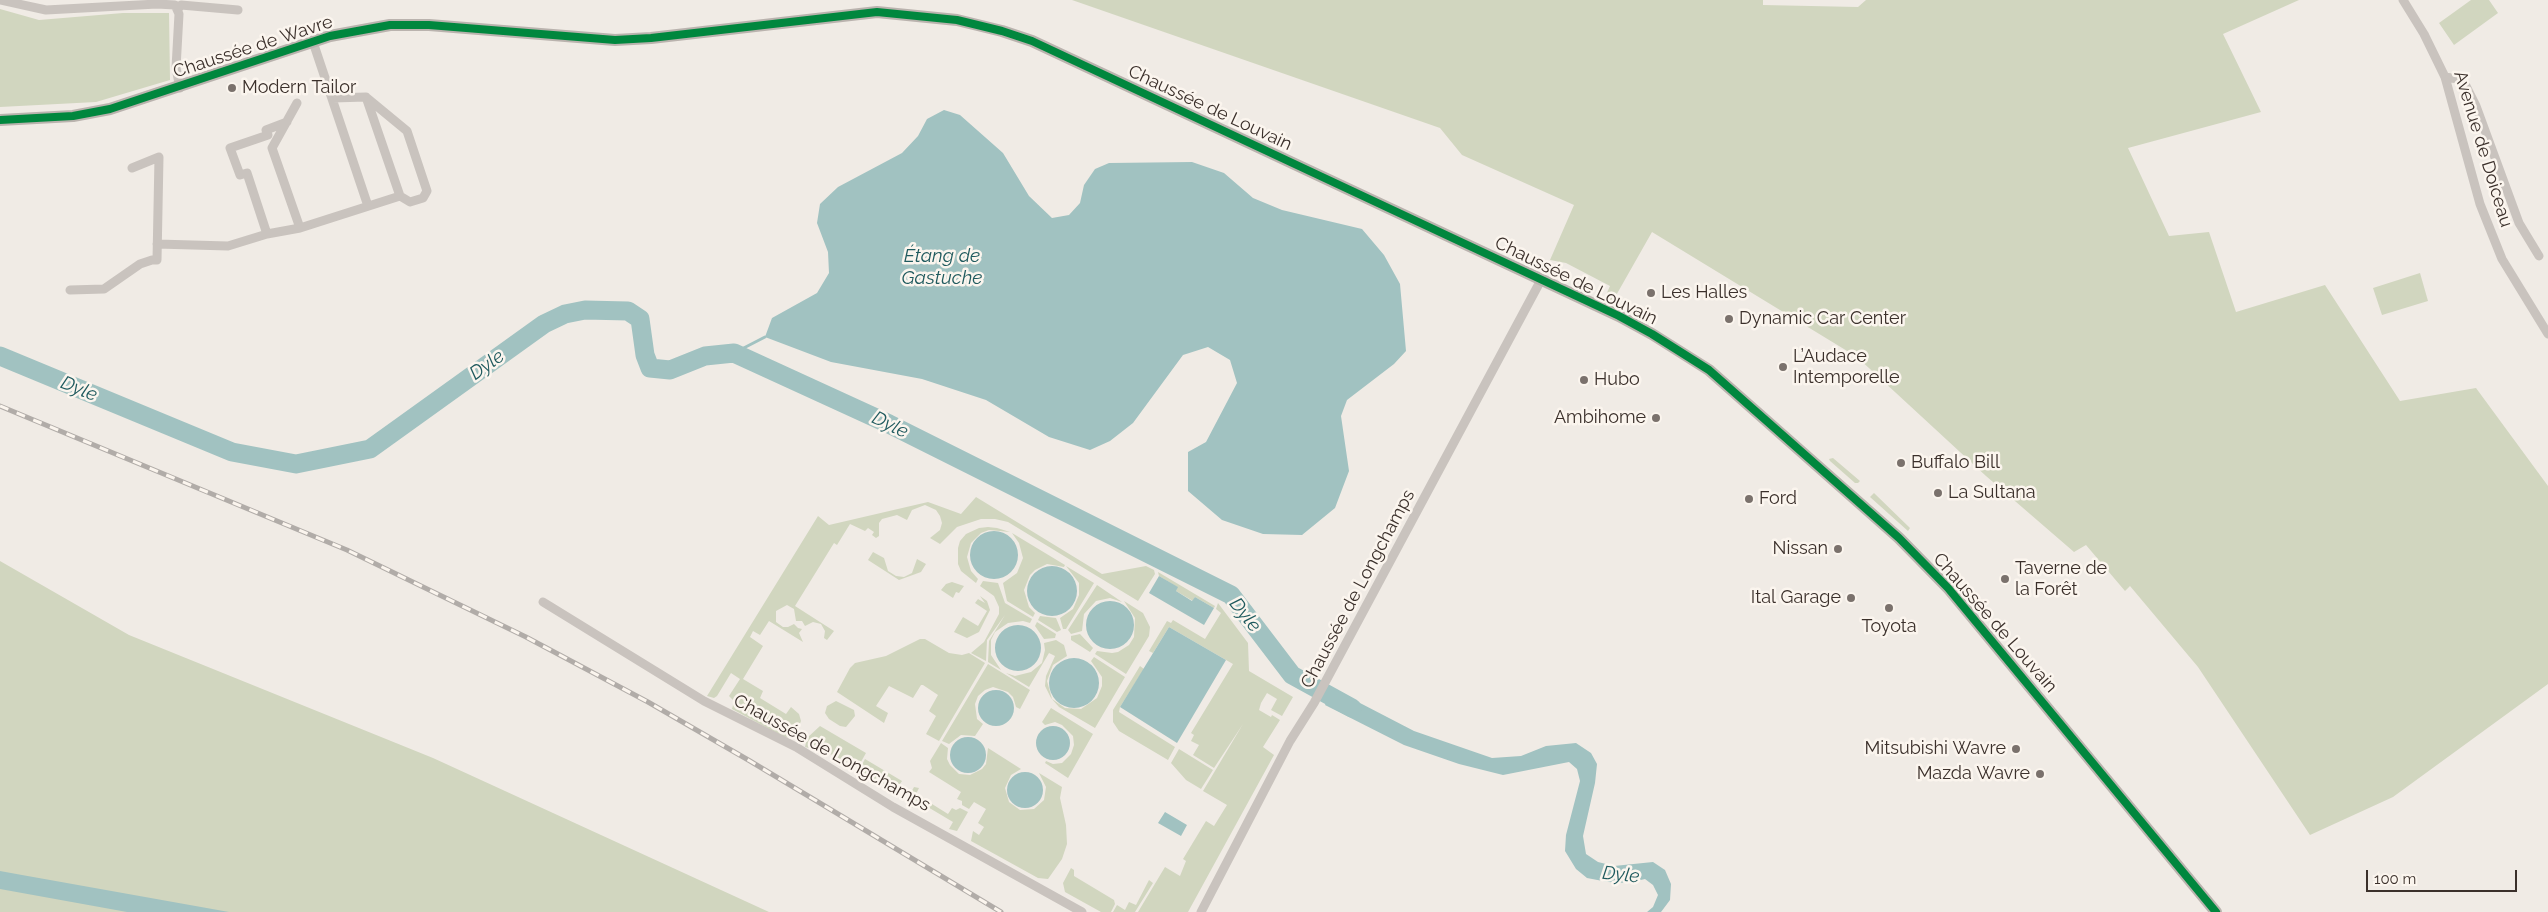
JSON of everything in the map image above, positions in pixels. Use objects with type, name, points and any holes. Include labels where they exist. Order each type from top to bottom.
[{"type":"main road","name":"Chaussée de Wavre","points":[[0,120],[73,116],[110,109],[180,88],[313,42],[369,27],[429,25],[583,38],[651,38],[877,12]]},
{"type":"main road","name":"Chaussée de Louvain","points":[[877,12],[957,20],[1002,31],[1032,41],[1634,324],[1709,370],[1899,538],[1948,588],[2216,912]]},
{"type":"street","points":[[0,0],[46,10],[157,4],[175,5],[178,9]]},
{"type":"street","name":"Avenue de Doiceau","points":[[2403,0],[2424,34],[2445,77],[2480,204],[2502,259],[2548,334]]},
{"type":"street","points":[[180,88],[176,68],[178,9],[181,5],[238,10]]},
{"type":"street","points":[[313,42],[368,206]]},
{"type":"street","points":[[2445,77],[2458,79],[2466,86],[2476,106],[2519,223],[2539,256]]},
{"type":"street","points":[[333,98],[366,97],[407,131],[427,191],[423,198],[410,202],[400,196],[366,97]]},
{"type":"street","points":[[297,103],[272,148],[300,228]]},
{"type":"street","points":[[267,234],[247,173],[240,175],[230,148],[268,135],[266,130],[286,122]]},
{"type":"street","points":[[70,290],[104,289],[140,264],[157,260],[159,157],[132,168]]},
{"type":"street","points":[[157,244],[228,246],[267,234],[300,228],[400,196]]},
{"type":"street","name":"Chaussée de Longchamps","points":[[1201,912],[1290,741],[1325,683],[1541,280]]},
{"type":"street","name":"Chaussée de Longchamps","points":[[543,602],[704,701],[796,747],[894,807],[1082,912]]},
{"type":"green space","points":[[1072,0],[1763,0],[1763,5],[1858,7],[1866,0],[2299,0],[2223,34],[2261,112],[2128,148],[2169,236],[2209,232],[2236,312],[2325,285],[2400,401],[2476,388],[2548,486],[2548,684],[2393,797],[2310,835],[2198,667],[2130,586],[2125,591],[2086,545],[2074,552],[1986,476],[1857,357],[1652,232],[1614,299],[1618,303],[1607,301],[1609,297],[1606,295],[1610,286],[1566,263],[1550,260],[1574,205],[1462,155],[1440,128]]},
{"type":"green space","points":[[2471,0],[2489,0],[2498,13],[2454,45],[2439,23]]},
{"type":"green space","points":[[0,9],[39,20],[123,13],[169,13],[170,80],[96,102],[0,107]]},
{"type":"green space","points":[[2420,273],[2428,301],[2382,315],[2373,288]]},
{"type":"green space","points":[[1833,458],[1860,481],[1855,483],[1830,461],[1829,459]]},
{"type":"green space","points":[[1874,493],[1910,528],[1908,531],[1870,497]]},
{"type":"green space","points":[[976,497],[1102,574],[1146,566],[1154,570],[1155,574],[1138,601],[1008,522],[995,519],[981,519],[957,527],[940,544],[930,538],[940,530],[942,523],[940,516],[936,510],[925,505],[912,510],[907,520],[897,515],[882,519],[879,523],[879,536],[876,538],[872,535],[874,532],[868,528],[865,531],[850,524],[837,545],[834,543],[795,606],[834,631],[827,640],[824,638],[825,631],[821,624],[813,622],[805,626],[802,621],[796,621],[794,609],[787,605],[776,611],[776,622],[783,627],[794,624],[802,629],[799,633],[803,642],[769,621],[760,635],[753,631],[750,637],[763,646],[743,679],[763,691],[760,698],[786,714],[791,707],[799,714],[801,721],[795,736],[791,738],[784,737],[732,709],[734,701],[729,696],[740,679],[731,673],[717,696],[714,698],[707,696],[818,516],[829,525],[928,502],[961,514]]},
{"type":"green space","points":[[988,527],[1010,532],[989,530],[981,533],[971,543],[967,557],[971,571],[978,579],[976,583],[961,571],[958,564],[958,548],[960,541],[966,534],[979,528]]},
{"type":"green space","points":[[1012,533],[1065,565],[1064,567],[1047,564],[1030,575],[1024,590],[1029,607],[1035,613],[1033,617],[1007,601],[1003,583],[1017,573],[1023,558],[1019,543]]},
{"type":"green space","points":[[873,552],[884,558],[888,571],[896,576],[904,577],[912,573],[917,559],[926,564],[921,572],[899,580],[868,560]]},
{"type":"green space","points":[[0,561],[129,635],[433,758],[769,912],[0,912]]},
{"type":"green space","points":[[1066,566],[1094,583],[1066,629],[1063,629],[1060,618],[1073,609],[1079,595],[1079,583]]},
{"type":"green space","points":[[1158,572],[1215,606],[1214,608],[1195,597],[1193,601],[1176,591],[1177,587],[1159,576]]},
{"type":"green space","points":[[983,581],[998,583],[1005,603],[1032,619],[1030,623],[1023,621],[1008,623],[995,632],[991,640],[991,655],[1001,670],[988,662],[989,641],[1005,615],[987,640],[986,661],[971,653],[984,642],[999,614],[999,607],[994,596],[980,586]]},
{"type":"green space","points":[[952,582],[964,586],[959,593],[956,592],[953,598],[941,590],[946,584]]},
{"type":"green space","points":[[1097,585],[1122,602],[1110,598],[1096,601],[1084,614],[1082,631],[1071,634],[1068,630]]},
{"type":"green space","points":[[980,596],[987,601],[990,610],[979,632],[967,638],[954,632],[963,617],[978,626],[987,611],[975,603],[978,599],[985,603]]},
{"type":"green space","points":[[1124,601],[1143,613],[1150,627],[1149,636],[1126,674],[1095,654],[1097,651],[1118,652],[1129,645],[1134,637],[1135,618]]},
{"type":"green space","points":[[1218,603],[1248,643],[1249,671],[1293,697],[1282,716],[1271,710],[1277,699],[1267,693],[1261,703],[1259,710],[1280,720],[1263,747],[1274,755],[1188,912],[1138,912],[1165,867],[1180,876],[1186,861],[1183,859],[1206,821],[1214,826],[1227,805],[1203,791],[1243,724],[1214,768],[1193,755],[1199,745],[1191,741],[1194,735],[1191,733],[1233,664],[1169,627],[1153,653],[1149,651],[1167,621],[1171,623],[1173,620],[1205,639],[1221,613],[1216,609]]},
{"type":"green space","points":[[1040,616],[1056,618],[1061,630],[1057,632],[1038,620]]},
{"type":"green space","points":[[1037,622],[1056,634],[1055,638],[1044,639],[1035,626]]},
{"type":"green space","points":[[1080,634],[1093,648],[1090,652],[1071,640],[1071,636]]},
{"type":"green space","points":[[920,639],[925,639],[949,653],[962,655],[969,653],[985,663],[939,741],[926,734],[936,716],[929,711],[938,695],[923,685],[921,685],[913,698],[889,686],[876,706],[888,713],[884,723],[837,692],[850,668],[855,663],[886,656]]},
{"type":"green space","points":[[1056,640],[1064,645],[1067,656],[1053,665],[1047,681],[1052,699],[1065,708],[1081,709],[1097,698],[1102,686],[1102,677],[1091,661],[1094,657],[1125,677],[1095,728],[1059,707],[1051,698],[1045,686],[1046,676],[1055,656],[1049,653],[1029,687],[1006,673],[1015,676],[1031,672],[1042,663],[1045,650],[1044,643]]},
{"type":"green space","points":[[988,664],[1030,690],[1020,709],[1016,707],[1013,697],[1008,692],[993,687],[985,690],[978,696],[975,704],[977,719],[983,724],[975,736],[961,735],[949,744],[942,741]]},
{"type":"green space","points":[[1140,666],[1144,669],[1120,707],[1119,712],[1175,747],[1168,760],[1119,731],[1113,722],[1113,710]]},
{"type":"green space","points":[[836,701],[854,710],[855,716],[846,727],[840,726],[829,719],[825,713],[827,706]]},
{"type":"green space","points":[[1051,708],[1093,734],[1068,778],[1045,763],[1046,761],[1053,764],[1062,763],[1071,754],[1074,745],[1073,736],[1062,725],[1055,722],[1045,725],[1042,722]]},
{"type":"green space","points":[[820,726],[866,753],[857,769],[860,762],[851,757],[846,762],[833,755],[805,747],[807,738]]},
{"type":"green space","points":[[941,743],[948,748],[947,759],[959,774],[970,775],[982,769],[986,764],[988,748],[1021,769],[1011,775],[1005,788],[1009,802],[1020,810],[1034,809],[1044,800],[1046,787],[1039,773],[1062,787],[1060,798],[1066,825],[1067,844],[1062,859],[1048,879],[1038,878],[971,841],[973,831],[979,835],[984,827],[978,823],[986,809],[974,802],[969,809],[962,805],[962,801],[957,799],[961,792],[929,772],[932,768],[930,761]]},
{"type":"green space","points":[[1179,749],[1213,770],[1201,789],[1186,780],[1171,763]]},
{"type":"green space","points":[[865,759],[902,781],[894,793],[891,794],[885,785],[859,770]]},
{"type":"green space","points":[[914,787],[919,788],[916,794],[948,814],[952,808],[956,810],[960,808],[968,812],[957,831],[949,829],[953,822],[916,800],[912,808],[908,805],[908,798]]},
{"type":"green space","points":[[1071,868],[1074,870],[1074,876],[1114,900],[1115,904],[1111,912],[1101,912],[1065,892],[1063,883]]},
{"type":"green space","points":[[1149,880],[1153,883],[1135,912],[1113,912],[1117,905],[1125,910],[1129,902],[1136,905]]},
{"type":"water","name":"Étang de Gastuche","points":[[944,110],[960,115],[1003,153],[1029,196],[1052,218],[1069,215],[1080,203],[1084,185],[1095,169],[1109,163],[1192,162],[1224,173],[1253,198],[1282,210],[1362,229],[1384,255],[1400,284],[1406,351],[1394,364],[1347,400],[1341,416],[1349,471],[1335,508],[1302,535],[1263,534],[1222,520],[1188,491],[1188,452],[1206,442],[1237,383],[1230,360],[1208,347],[1183,355],[1133,423],[1110,441],[1090,450],[1049,437],[986,400],[922,379],[831,362],[765,337],[772,318],[817,293],[829,273],[828,252],[817,223],[820,204],[838,187],[902,153],[918,136],[927,119]]},
{"type":"water","points":[[989,531],[999,531],[1011,538],[1018,550],[1018,560],[1011,572],[999,579],[989,579],[981,575],[974,568],[970,560],[970,550],[974,542],[981,535]]},
{"type":"water","points":[[1052,566],[1061,568],[1072,577],[1077,591],[1075,600],[1066,611],[1052,616],[1043,614],[1032,605],[1027,591],[1029,582],[1038,571]]},
{"type":"water","points":[[1159,576],[1178,587],[1176,591],[1192,601],[1195,597],[1214,608],[1204,625],[1149,593]]},
{"type":"water","points":[[1105,601],[1115,601],[1124,605],[1130,611],[1133,616],[1133,634],[1124,645],[1115,649],[1105,649],[1096,645],[1090,639],[1086,630],[1086,620],[1090,611],[1096,605]]},
{"type":"water","points":[[1013,625],[1023,625],[1037,635],[1041,648],[1037,661],[1031,667],[1023,671],[1013,671],[999,661],[995,653],[995,643],[1005,629]]},
{"type":"water","points":[[1169,627],[1226,660],[1177,743],[1120,707]]},
{"type":"water","points":[[1074,658],[1083,660],[1094,669],[1099,683],[1097,692],[1088,703],[1074,708],[1065,706],[1054,697],[1049,683],[1051,674],[1060,663]]},
{"type":"water","points":[[1333,689],[1414,731],[1492,758],[1521,756],[1546,746],[1576,743],[1591,753],[1597,764],[1595,783],[1583,836],[1586,854],[1598,862],[1614,866],[1653,862],[1665,870],[1671,884],[1670,900],[1661,912],[1647,912],[1653,907],[1658,895],[1653,885],[1645,879],[1628,883],[1608,882],[1587,878],[1576,869],[1565,851],[1566,835],[1580,781],[1577,769],[1569,762],[1503,775],[1459,764],[1404,745],[1325,705]]},
{"type":"water","points":[[996,690],[1003,691],[1009,695],[1013,701],[1013,715],[1009,721],[1003,725],[996,726],[989,725],[983,721],[979,715],[978,708],[979,701],[983,695],[989,691]]},
{"type":"water","points":[[1053,726],[1060,727],[1065,731],[1069,736],[1069,750],[1065,755],[1060,759],[1053,760],[1046,759],[1041,755],[1037,750],[1036,743],[1037,736],[1041,731],[1046,727]]},
{"type":"water","points":[[968,737],[975,738],[981,742],[985,748],[985,762],[981,768],[975,772],[968,773],[961,772],[955,768],[951,762],[950,755],[951,748],[955,742],[961,738]]},
{"type":"water","points":[[1025,772],[1032,773],[1038,777],[1042,783],[1042,797],[1038,803],[1032,807],[1025,808],[1018,807],[1012,803],[1008,797],[1007,790],[1008,783],[1012,777],[1018,773]]},
{"type":"water","points":[[1165,812],[1187,825],[1181,836],[1158,823]]},
{"type":"water","points":[[0,871],[229,912],[127,912],[0,889]]},
{"type":"waterway","name":"Dyle","points":[[0,356],[232,452],[296,464],[370,449],[544,324],[565,314],[585,310],[628,311],[640,319],[645,355],[650,368],[670,370],[705,356],[734,353],[889,424],[1231,595],[1292,675],[1352,708]]},
{"type":"waterway","points":[[734,353],[765,337]]},
{"type":"railway","points":[[0,406],[347,550],[526,637],[648,702],[750,761],[1001,912]]},
{"type":"cycle path","points":[[0,120],[73,116],[110,109],[330,36],[390,25],[429,25],[615,40],[651,38],[877,12],[957,20],[1002,31],[1032,41],[1619,316],[1652,334],[1709,370],[1899,538],[1948,588],[2216,912]]},
{"type":"place","name":"Modern Tailor","points":[[232,88]]},
{"type":"place","name":"Les Halles","points":[[1651,293]]},
{"type":"place","name":"Dynamic Car Center","points":[[1729,319]]},
{"type":"place","name":"L’Audace Intemporelle","points":[[1783,367]]},
{"type":"place","name":"Hubo","points":[[1584,380]]},
{"type":"place","name":"Ambihome","points":[[1656,418]]},
{"type":"place","name":"Buffalo Bill","points":[[1901,463]]},
{"type":"place","name":"La Sultana","points":[[1938,493]]},
{"type":"place","name":"Ford","points":[[1749,499]]},
{"type":"place","name":"Nissan","points":[[1838,549]]},
{"type":"place","name":"Taverne de la Forêt","points":[[2005,579]]},
{"type":"place","name":"Ital Garage","points":[[1851,598]]},
{"type":"place","name":"Toyota","points":[[1889,608]]},
{"type":"place","name":"Mitsubishi Wavre","points":[[2016,749]]},
{"type":"place","name":"Mazda Wavre","points":[[2040,774]]}]
